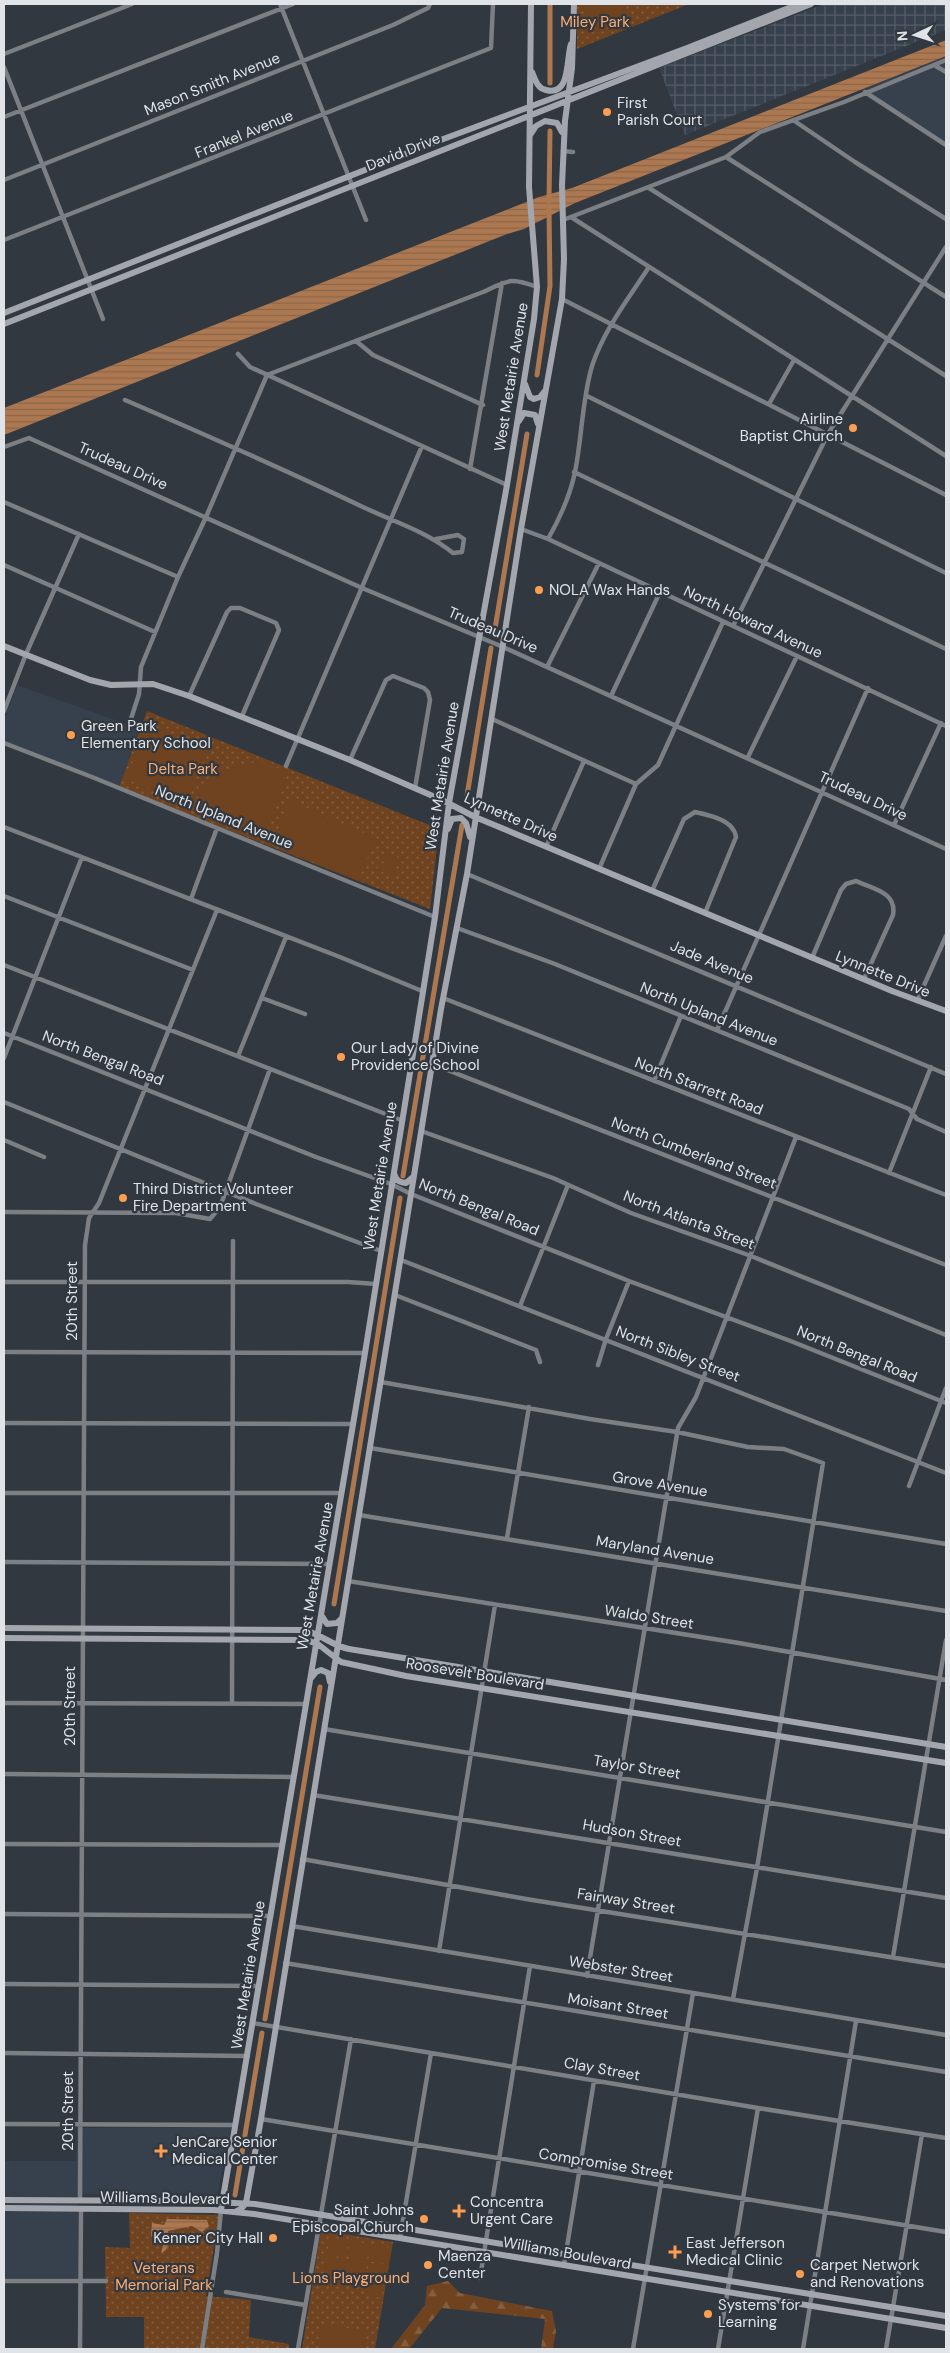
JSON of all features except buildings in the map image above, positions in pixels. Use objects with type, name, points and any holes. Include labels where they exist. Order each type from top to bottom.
[{"type":"main road","name":"West Metairie Avenue","points":[[220,2210],[248,2056],[365,1352],[435,917],[448,803],[507,485],[534,319],[537,287],[529,186],[531,4]]},
{"type":"main road","points":[[235,2212],[242,2209],[246,2203],[261,2119],[432,1064],[471,851],[538,430],[562,299],[563,151],[573,39],[574,4]]},
{"type":"main road","name":"David Drive","points":[[4,324],[530,116],[646,66],[799,4]]},
{"type":"main road","name":"David Drive","points":[[4,313],[530,106],[646,66],[812,4]]},
{"type":"main road","points":[[530,56],[536,83],[548,91],[555,90],[564,84],[568,73],[568,52],[573,39]]},
{"type":"main road","points":[[530,137],[536,126],[549,120],[557,123],[561,128],[564,138]]},
{"type":"main road","points":[[524,378],[525,390],[530,397],[534,399],[540,397],[545,390]]},
{"type":"main road","points":[[517,423],[524,414],[529,413],[538,420],[538,430]]},
{"type":"main road","name":"Lynnette Drive","points":[[4,646],[90,680],[112,685],[156,685],[242,716],[415,788],[475,817],[546,847],[917,1002],[946,1012]]},
{"type":"main road","points":[[444,837],[452,819],[461,818],[470,831],[471,851]]},
{"type":"main road","points":[[394,1167],[396,1180],[400,1182],[406,1183],[414,1175]]},
{"type":"main road","points":[[321,1612],[326,1624],[337,1623],[342,1618]]},
{"type":"main road","name":"Roosevelt Boulevard","points":[[4,1628],[303,1630],[317,1634],[338,1646],[946,1747]]},
{"type":"main road","name":"Roosevelt Boulevard","points":[[4,1638],[303,1639],[316,1643],[341,1662],[362,1667],[946,1763]]},
{"type":"main road","points":[[309,1682],[316,1672],[324,1671],[330,1678],[330,1689]]},
{"type":"main road","name":"Williams Boulevard","points":[[4,2200],[246,2203],[402,2226],[946,2316]]},
{"type":"main road","points":[[64,2208],[78,2203],[80,2200]]},
{"type":"main road","points":[[81,2208],[105,2200]]},
{"type":"main road","name":"Williams Boulevard","points":[[4,2208],[220,2210],[318,2224],[946,2328]]},
{"type":"main road","points":[[292,2220],[293,2210]]},
{"type":"street","points":[[4,54],[132,4]]},
{"type":"street","points":[[4,117],[280,6],[293,4]]},
{"type":"street","name":"Frankel Avenue","points":[[4,240],[324,115],[491,47],[493,4]]},
{"type":"street","points":[[280,6],[366,220]]},
{"type":"street","name":"Mason Smith Avenue","points":[[4,180],[393,25],[429,6]]},
{"type":"street","points":[[563,217],[570,217],[649,188],[726,157],[760,132],[946,60]]},
{"type":"street","points":[[934,65],[946,72]]},
{"type":"street","points":[[4,67],[103,319]]},
{"type":"street","points":[[865,92],[946,145]]},
{"type":"street","points":[[793,120],[855,162],[946,219]]},
{"type":"street","points":[[563,151],[574,152]]},
{"type":"street","points":[[726,157],[946,297]]},
{"type":"street","points":[[649,188],[946,376]]},
{"type":"street","points":[[570,217],[946,456]]},
{"type":"street","points":[[733,626],[828,434],[946,247]]},
{"type":"street","points":[[548,539],[562,511],[574,472],[592,367],[611,325],[649,267]]},
{"type":"street","points":[[130,722],[139,694],[141,667],[178,577],[267,375],[502,283],[516,280],[537,287]]},
{"type":"street","points":[[470,469],[483,405],[502,283]]},
{"type":"street","points":[[562,299],[946,495]]},
{"type":"street","points":[[356,341],[373,355],[483,405]]},
{"type":"street","points":[[238,354],[250,367],[507,485]]},
{"type":"street","points":[[769,404],[794,360]]},
{"type":"street","points":[[586,396],[946,573]]},
{"type":"street","points":[[125,400],[236,448],[391,521],[436,539],[453,553],[462,552],[464,539],[458,535],[436,539]]},
{"type":"street","name":"Trudeau Drive","points":[[4,447],[29,438],[362,588],[503,646],[946,849]]},
{"type":"street","points":[[286,766],[422,446]]},
{"type":"street","points":[[574,472],[946,649]]},
{"type":"street","points":[[4,502],[178,577]]},
{"type":"street","name":"North Howard Avenue","points":[[522,529],[548,539],[946,726]]},
{"type":"street","points":[[4,708],[79,534]]},
{"type":"street","points":[[547,667],[599,563]]},
{"type":"street","points":[[4,565],[155,632]]},
{"type":"street","points":[[611,696],[660,592]]},
{"type":"street","points":[[189,696],[228,612],[231,608],[240,608],[276,623],[280,630],[242,716]]},
{"type":"street","points":[[600,869],[636,784],[658,765],[723,622]]},
{"type":"street","points":[[748,758],[797,656]]},
{"type":"street","points":[[350,760],[386,680],[393,676],[424,688],[428,692],[430,700],[415,788]]},
{"type":"street","points":[[717,1030],[868,688]]},
{"type":"street","points":[[492,719],[636,784]]},
{"type":"street","points":[[894,825],[941,723]]},
{"type":"street","name":"North Upland Avenue","points":[[4,743],[435,917]]},
{"type":"street","points":[[546,847],[584,761]]},
{"type":"street","points":[[652,891],[684,819],[695,812],[706,814],[729,824],[734,829],[736,837],[705,913]]},
{"type":"street","points":[[4,827],[191,899],[422,992]]},
{"type":"street","points":[[191,899],[217,828]]},
{"type":"street","points":[[4,1058],[57,917],[82,857]]},
{"type":"street","name":"Jade Avenue","points":[[467,874],[946,1074]]},
{"type":"street","points":[[812,958],[841,890],[846,884],[856,881],[890,897],[894,907],[893,915],[864,979]]},
{"type":"street","points":[[4,896],[193,970]]},
{"type":"street","name":"20th Street","points":[[80,2200],[84,1245],[89,1218],[99,1203],[122,1148],[217,910]]},
{"type":"street","name":"North Upland Avenue","points":[[457,928],[717,1030],[909,1109],[917,1119],[946,1132]]},
{"type":"street","points":[[917,1002],[946,936]]},
{"type":"street","points":[[238,1056],[286,937]]},
{"type":"street","points":[[4,965],[401,1120]]},
{"type":"street","points":[[262,998],[305,1014]]},
{"type":"street","name":"North Starrett Road","points":[[443,998],[946,1195]]},
{"type":"street","points":[[654,1081],[681,1016]]},
{"type":"street","name":"North Bengal Road","points":[[4,1033],[391,1184],[411,1194],[630,1281],[728,1317],[944,1402]]},
{"type":"street","name":"North Cumberland Street","points":[[432,1064],[946,1265]]},
{"type":"street","points":[[889,1173],[931,1067]]},
{"type":"street","points":[[4,1212],[176,1213],[210,1219],[220,1207],[270,1069]]},
{"type":"street","points":[[4,1102],[225,1191],[381,1251]]},
{"type":"street","name":"North Atlanta Street","points":[[421,1131],[568,1185],[632,1212],[751,1256],[946,1334]]},
{"type":"street","points":[[586,1976],[678,1432],[704,1377],[728,1317],[796,1137]]},
{"type":"street","points":[[4,1140],[44,1157]]},
{"type":"street","points":[[520,1306],[568,1185]]},
{"type":"street","points":[[232,1704],[233,1242]]},
{"type":"street","name":"North Sibley Street","points":[[400,1260],[946,1473]]},
{"type":"street","points":[[598,1365],[606,1339],[630,1281]]},
{"type":"street","points":[[4,1282],[348,1282],[376,1284]]},
{"type":"street","points":[[395,1295],[536,1350],[540,1362]]},
{"type":"street","points":[[4,1352],[365,1352]]},
{"type":"street","points":[[381,1382],[678,1432],[748,1447],[784,1449],[823,1463],[757,1868],[733,1999]]},
{"type":"street","points":[[909,1486],[917,1461],[944,1402],[946,1388]]},
{"type":"street","points":[[506,1538],[529,1407]]},
{"type":"street","points":[[4,1424],[353,1424]]},
{"type":"street","name":"Grove Avenue","points":[[370,1448],[946,1544]]},
{"type":"street","points":[[4,1493],[341,1493]]},
{"type":"street","name":"Maryland Avenue","points":[[359,1515],[946,1611]]},
{"type":"street","points":[[4,1562],[83,1564],[233,1562],[329,1564]]},
{"type":"street","name":"Waldo Street","points":[[348,1580],[946,1680]]},
{"type":"street","points":[[439,1952],[495,1605]]},
{"type":"street","points":[[893,1957],[946,1640]]},
{"type":"street","points":[[4,1704],[306,1704]]},
{"type":"street","name":"Taylor Street","points":[[324,1729],[946,1832]]},
{"type":"street","points":[[4,1774],[294,1777]]},
{"type":"street","name":"Hudson Street","points":[[313,1795],[946,1898]]},
{"type":"street","points":[[4,1844],[282,1845]]},
{"type":"street","name":"Fairway Street","points":[[302,1859],[526,1898],[598,1908],[946,1966]]},
{"type":"street","points":[[4,1914],[271,1916]]},
{"type":"street","name":"Webster Street","points":[[291,1926],[946,2035]]},
{"type":"street","name":"Moisant Street","points":[[285,1963],[946,2072]]},
{"type":"street","points":[[480,2278],[530,1966]]},
{"type":"street","points":[[4,1984],[259,1986]]},
{"type":"street","points":[[633,2349],[693,1993]]},
{"type":"street","points":[[803,2349],[856,2021]]},
{"type":"street","name":"Clay Street","points":[[253,2023],[840,2122],[946,2138]]},
{"type":"street","points":[[298,2349],[351,2040]]},
{"type":"street","points":[[4,2053],[248,2056]]},
{"type":"street","points":[[400,2238],[431,2053]]},
{"type":"street","points":[[564,2265],[594,2081]]},
{"type":"street","points":[[718,2349],[758,2108]]},
{"type":"street","name":"Compromise Street","points":[[261,2119],[946,2232]]},
{"type":"street","points":[[4,2124],[236,2125]]},
{"type":"street","points":[[886,2349],[922,2134]]},
{"type":"street","points":[[80,2349],[81,2208]]},
{"type":"street","name":"West Metairie Avenue","points":[[202,2349],[217,2253],[220,2210]]},
{"type":"street","points":[[4,2281],[106,2281]]},
{"type":"street","points":[[226,2292],[305,2305]]},
{"type":"shaded area","points":[[824,4],[946,4],[946,30],[685,135],[659,68]]},
{"type":"shaded area","points":[[946,40],[946,56],[575,203],[524,229],[507,234],[4,435],[4,408],[539,197],[572,188]]},
{"type":"shaded area","points":[[946,56],[946,148],[860,89]]},
{"type":"shaded area","name":"Green Park Elementary School","points":[[17,685],[140,729],[119,787],[4,741],[4,720]]},
{"type":"shaded area","points":[[231,2127],[217,2196],[78,2194],[78,2278],[4,2278],[4,2161],[76,2161],[77,2128]]},
{"type":"shaded area","points":[[167,2219],[207,2220],[209,2226],[202,2232],[192,2226],[168,2231],[168,2246],[161,2253],[164,2241],[162,2239],[154,2242],[151,2235],[152,2223],[164,2225]]},
{"type":"green space","name":"Miley Park","points":[[577,4],[689,4],[577,49]]},
{"type":"green space","points":[[583,4],[624,4],[632,24],[592,30],[589,28]]},
{"type":"green space","name":"Delta Park","points":[[147,711],[439,829],[430,909],[119,787]]},
{"type":"green space","points":[[155,731],[164,732],[207,753],[187,799],[177,801],[126,779],[140,746]]},
{"type":"green space","points":[[264,762],[288,772],[267,830],[265,830],[263,836],[255,839],[193,812],[202,790],[207,783],[221,772],[238,766]]},
{"type":"green space","points":[[289,800],[373,837],[375,840],[358,881],[273,845]]},
{"type":"green space","points":[[384,852],[401,859],[397,866],[381,859]]},
{"type":"green space","points":[[380,862],[396,869],[393,876],[377,870]]},
{"type":"green space","name":"Veterans Memorial Park","points":[[129,2213],[219,2215],[206,2296],[251,2300],[249,2337],[289,2344],[289,2349],[144,2348],[144,2317],[106,2317],[105,2247],[130,2248]]},
{"type":"green space","name":"Lions Playground","points":[[321,2230],[393,2242],[375,2349],[302,2349]]},
{"type":"green space","points":[[330,2237],[349,2241],[346,2257],[327,2253]]},
{"type":"green space","points":[[351,2241],[370,2244],[367,2260],[348,2257]]},
{"type":"green space","points":[[372,2245],[391,2248],[388,2264],[369,2261]]},
{"type":"green space","points":[[327,2256],[346,2259],[343,2275],[324,2272]]},
{"type":"green space","points":[[348,2259],[367,2262],[364,2278],[345,2275]]},
{"type":"green space","points":[[369,2263],[388,2266],[385,2282],[367,2279]]},
{"type":"green space","points":[[366,2281],[384,2285],[381,2298],[364,2295]]},
{"type":"green space","points":[[448,2281],[460,2293],[552,2311],[556,2331],[553,2349],[541,2349],[545,2319],[442,2308],[409,2349],[391,2349],[425,2305],[427,2286]]},
{"type":"green space","points":[[322,2324],[367,2331],[364,2349],[318,2349]]},
{"type":"waterway","points":[[550,4],[550,83]]},
{"type":"waterway","points":[[549,201],[550,131]]},
{"type":"waterway","points":[[537,375],[550,286],[549,209]]},
{"type":"waterway","points":[[494,635],[527,434]]},
{"type":"waterway","points":[[466,802],[491,648]]},
{"type":"waterway","points":[[403,1176],[462,825]]},
{"type":"waterway","points":[[334,1604],[400,1198]]},
{"type":"waterway","points":[[265,2019],[320,1687]]},
{"type":"waterway","points":[[235,2195],[262,2033]]},
{"type":"place","name":"First Parish Court","points":[[607,112]]},
{"type":"place","name":"Airline Baptist Church","points":[[853,428]]},
{"type":"place","name":"NOLA Wax Hands","points":[[539,590]]},
{"type":"place","name":"Green Park Elementary School","points":[[71,735]]},
{"type":"place","name":"Our Lady of Divine Providence School","points":[[341,1057]]},
{"type":"place","name":"Third District Volunteer Fire Department","points":[[123,1198]]},
{"type":"place","name":"JenCare Senior Medical Center","points":[[161,2151]]},
{"type":"place","name":"Concentra Urgent Care","points":[[459,2211]]},
{"type":"place","name":"Saint Johns Episcopal Church","points":[[424,2219]]},
{"type":"place","name":"Kenner City Hall","points":[[273,2238]]},
{"type":"place","name":"East Jefferson Medical Clinic","points":[[675,2252]]},
{"type":"place","name":"Maenza Center","points":[[428,2265]]},
{"type":"place","name":"Carpet Network and Renovations","points":[[800,2274]]},
{"type":"place","name":"Systems for Learning","points":[[708,2314]]}]
